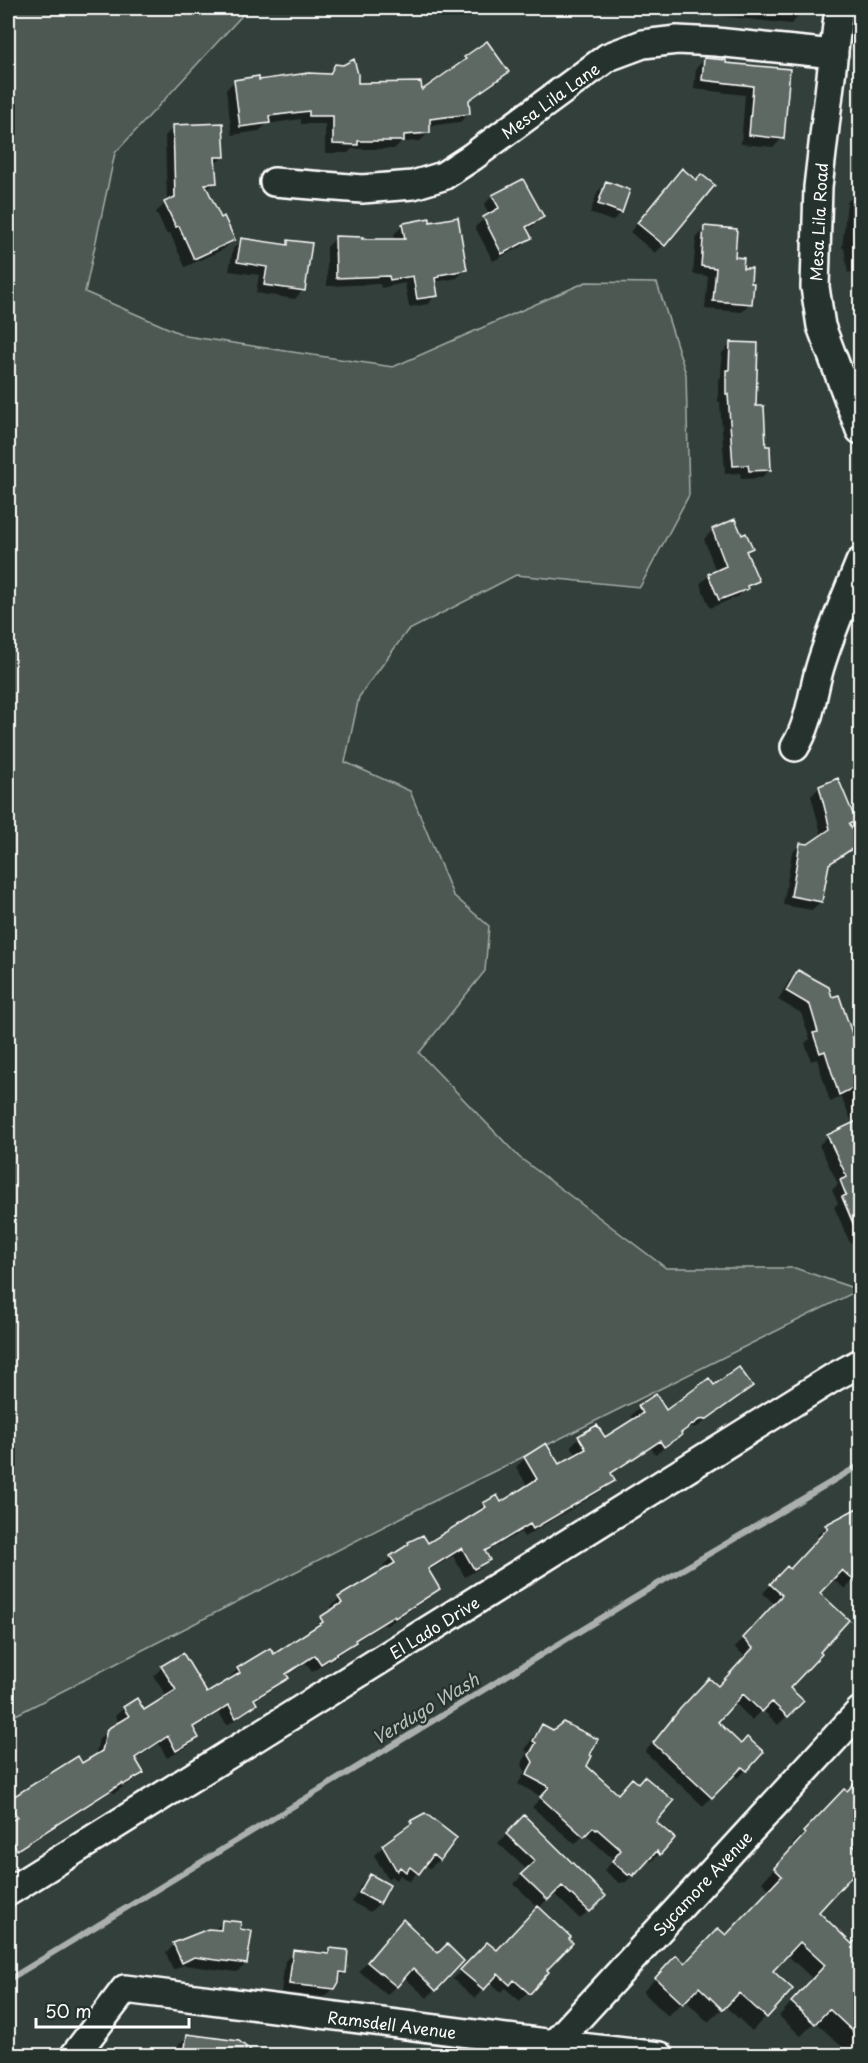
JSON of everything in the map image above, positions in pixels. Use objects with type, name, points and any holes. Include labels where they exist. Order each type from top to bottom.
[{"type":"street","name":"Mesa Lila Road","points":[[839,8],[818,187],[815,288],[821,326],[861,430]]},
{"type":"street","name":"Mesa Lila Lane","points":[[274,182],[362,189],[413,185],[443,176],[608,57],[643,44],[677,40],[716,42],[834,54]]},
{"type":"street","points":[[795,747],[804,732],[820,667],[837,618],[861,562]]},
{"type":"street","name":"El Lado Drive","points":[[8,1892],[834,1377],[861,1363]]},
{"type":"street","name":"Sycamore Avenue","points":[[549,2050],[861,1711]]},
{"type":"street","name":"Ramsdell Avenue","points":[[74,2055],[125,1989],[549,2050],[660,2055]]},
{"type":"shaded area","points":[[8,8],[249,8],[115,153],[85,292],[186,336],[393,367],[586,282],[657,283],[686,374],[689,495],[640,587],[516,575],[407,631],[359,697],[345,762],[410,791],[453,895],[489,926],[485,971],[419,1053],[519,1157],[666,1268],[795,1268],[859,1290],[414,1511],[8,1719]]},
{"type":"building","points":[[487,41],[509,72],[469,100],[470,114],[430,119],[430,133],[404,135],[404,141],[358,141],[358,145],[333,144],[333,116],[309,116],[309,111],[269,116],[270,123],[240,127],[234,80],[259,76],[259,80],[308,73],[330,74],[335,64],[343,65],[354,59],[358,83],[421,82],[422,90]]},
{"type":"building","points":[[704,58],[726,60],[726,63],[790,69],[784,139],[749,135],[753,86],[702,80]]},
{"type":"building","points":[[223,123],[225,157],[215,157],[217,183],[205,184],[221,218],[224,216],[235,240],[194,259],[179,226],[176,227],[164,202],[175,197],[173,125]]},
{"type":"building","points":[[682,168],[696,180],[701,174],[715,185],[665,246],[637,223]]},
{"type":"building","points":[[523,179],[544,217],[526,227],[532,238],[502,254],[483,217],[499,208],[492,195]]},
{"type":"building","points":[[606,181],[630,190],[622,213],[598,204]]},
{"type":"building","points":[[458,217],[467,270],[439,275],[435,278],[438,296],[417,299],[413,276],[390,280],[389,276],[336,278],[335,236],[363,237],[362,239],[405,239],[402,224],[404,223],[430,218],[430,222]]},
{"type":"building","points":[[704,226],[737,229],[735,257],[744,258],[743,268],[752,268],[751,283],[754,283],[752,304],[713,301],[716,268],[701,266]]},
{"type":"building","points":[[241,238],[288,245],[288,240],[312,243],[305,291],[264,285],[267,267],[237,262]]},
{"type":"building","points":[[730,342],[758,343],[756,406],[764,406],[766,446],[770,446],[771,470],[749,471],[748,465],[733,466],[728,394],[726,394],[726,370],[729,370]]},
{"type":"building","points":[[735,519],[742,535],[746,533],[753,548],[746,551],[759,581],[747,586],[748,589],[719,600],[708,574],[726,566],[712,529]]},
{"type":"building","points":[[838,778],[856,821],[849,824],[861,843],[829,864],[822,902],[791,896],[800,843],[808,844],[830,829],[819,786]]},
{"type":"building","points":[[798,970],[829,987],[832,997],[839,995],[861,1060],[861,1084],[839,1095],[825,1051],[820,1053],[813,1033],[818,1032],[810,1005],[786,991]]},
{"type":"building","points":[[861,1119],[860,1240],[842,1197],[846,1195],[840,1180],[847,1177],[827,1135]]},
{"type":"building","points":[[739,1367],[753,1386],[707,1419],[699,1420],[664,1447],[660,1441],[611,1473],[615,1481],[533,1529],[530,1524],[485,1551],[490,1560],[474,1569],[462,1548],[428,1569],[440,1589],[355,1640],[356,1642],[321,1664],[315,1655],[286,1674],[289,1678],[254,1699],[257,1704],[236,1718],[229,1705],[193,1727],[199,1738],[176,1751],[168,1736],[135,1758],[144,1773],[123,1785],[122,1783],[17,1850],[8,1834],[8,1823],[17,1817],[8,1800],[78,1756],[82,1763],[102,1751],[107,1729],[129,1716],[123,1707],[137,1698],[144,1710],[176,1690],[161,1666],[183,1653],[207,1693],[240,1673],[237,1668],[270,1648],[274,1654],[323,1622],[320,1617],[342,1603],[338,1597],[395,1563],[390,1556],[409,1544],[408,1542],[423,1535],[428,1543],[486,1507],[483,1503],[497,1495],[501,1502],[537,1479],[524,1457],[546,1443],[559,1464],[586,1449],[578,1436],[597,1425],[605,1437],[643,1413],[638,1406],[656,1394],[666,1410],[709,1378],[714,1385]]},
{"type":"building","points":[[861,1506],[861,1587],[842,1570],[820,1593],[849,1620],[820,1652],[822,1654],[790,1688],[804,1701],[788,1717],[772,1702],[762,1712],[743,1694],[718,1722],[741,1744],[747,1737],[764,1752],[747,1771],[742,1767],[712,1798],[653,1743],[709,1678],[718,1686],[753,1648],[743,1638],[782,1595],[770,1584],[787,1566],[790,1569],[828,1528],[825,1525]]},
{"type":"building","points":[[563,1722],[598,1739],[587,1766],[618,1794],[632,1778],[638,1783],[644,1776],[674,1801],[656,1822],[675,1838],[660,1855],[657,1851],[633,1876],[628,1875],[612,1861],[621,1850],[593,1827],[584,1837],[540,1797],[549,1787],[526,1775],[533,1762],[529,1755],[536,1743],[533,1741],[542,1724],[553,1730]]},
{"type":"building","points":[[861,1777],[861,1837],[853,1845],[861,1853],[861,1866],[819,1912],[852,1944],[861,1934],[861,2039],[829,2009],[815,2024],[791,2002],[825,1965],[800,1942],[773,1971],[793,1989],[767,2018],[739,1993],[723,2010],[699,1987],[683,2004],[655,1978],[676,1955],[685,1963],[718,1928],[726,1935],[782,1876],[774,1868],[805,1834],[803,1832],[844,1789],[847,1791]]},
{"type":"building","points":[[425,1813],[457,1838],[440,1861],[433,1855],[419,1874],[410,1867],[406,1872],[400,1867],[397,1871],[382,1845],[412,1823],[410,1821]]},
{"type":"building","points":[[524,1815],[606,1896],[590,1912],[562,1886],[548,1900],[521,1874],[535,1861],[506,1834]]},
{"type":"building","points":[[370,1874],[390,1885],[380,1904],[359,1893]]},
{"type":"building","points":[[538,1906],[571,1937],[569,1939],[573,1943],[547,1970],[549,1972],[530,1994],[514,1980],[510,1985],[498,1974],[484,1990],[460,1970],[487,1942],[497,1950]]},
{"type":"building","points":[[403,1919],[438,1953],[447,1944],[464,1961],[436,1991],[413,1968],[397,1987],[367,1962]]},
{"type":"building","points":[[222,1920],[241,1922],[240,1929],[252,1931],[247,1964],[194,1957],[182,1963],[173,1943],[208,1929],[221,1930]]},
{"type":"building","points":[[329,1948],[348,1950],[346,1973],[340,1972],[339,1982],[335,1989],[289,1984],[293,1950],[329,1954]]},
{"type":"building","points":[[187,2034],[239,2041],[256,2055],[184,2055]]},
{"type":"waterway","name":"Verdugo Wash","points":[[8,1980],[644,1592],[860,1465]]}]
